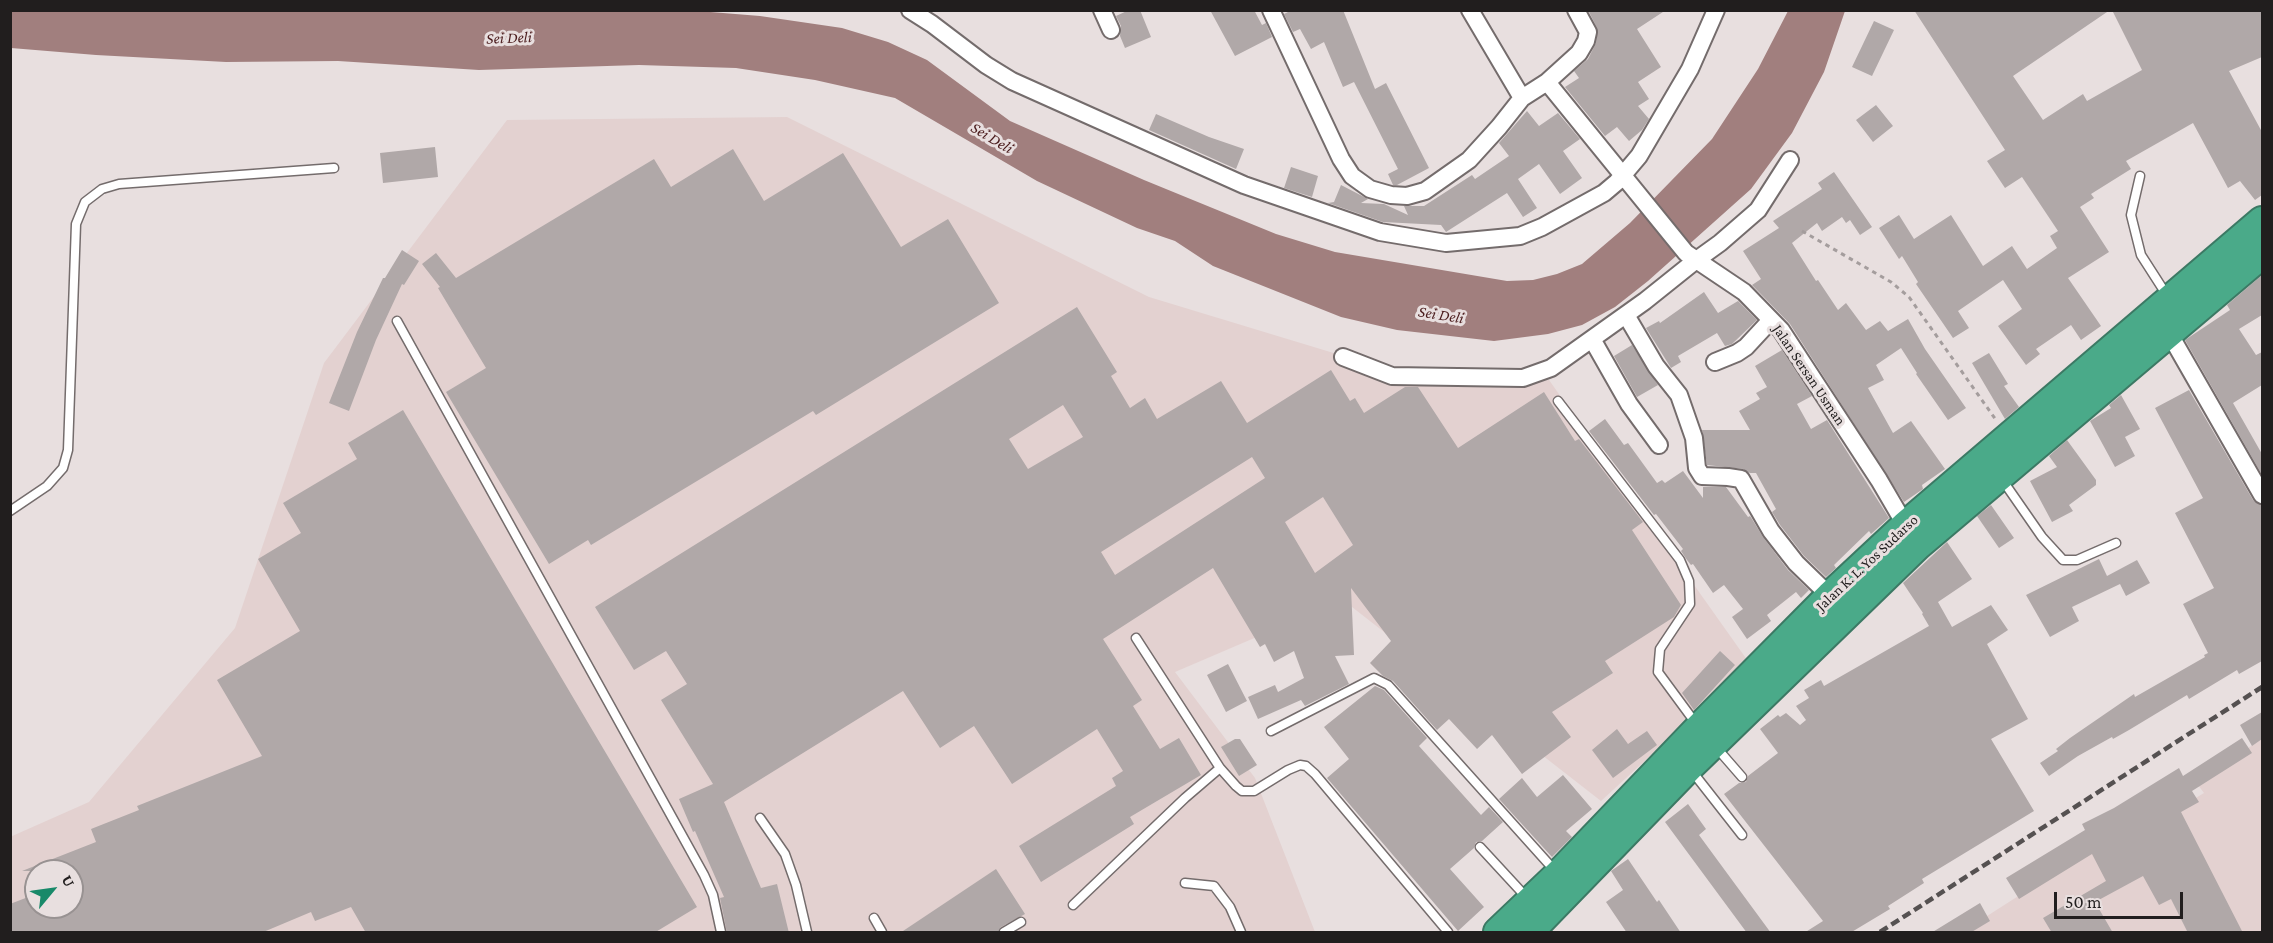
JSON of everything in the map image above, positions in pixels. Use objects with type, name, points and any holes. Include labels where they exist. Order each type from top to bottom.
[{"type":"highway","name":"Jalan K. L. Yos Sudarso","points":[[1529,933],[1689,767],[1706,736],[1830,596],[1912,536],[2001,477],[2174,318],[2262,221]]},
{"type":"highway","name":"Jalan K. L. Yos Sudarso","points":[[1498,933],[1706,736],[1912,536],[2009,438],[2262,254]]},
{"type":"street","points":[[910,10],[986,66],[1058,103],[1244,185],[1380,232],[1446,243],[1520,236],[1542,227],[1604,193],[1638,156],[1690,69],[1716,10]]},
{"type":"street","points":[[1102,10],[1111,30]]},
{"type":"street","points":[[1271,10],[1341,159],[1352,176],[1370,189],[1391,195],[1407,196],[1425,191],[1469,160],[1522,98],[1547,82],[1579,53],[1588,32],[1576,10]]},
{"type":"street","points":[[1470,10],[1522,98]]},
{"type":"street","name":"Jalan Sersan Usman","points":[[1547,82],[1690,257],[1744,292],[1781,330],[1873,470],[1912,536]]},
{"type":"street","points":[[1343,357],[1392,376],[1523,378],[1551,368],[1673,280],[1690,257],[1720,243],[1758,210],[1790,160]]},
{"type":"street","points":[[1626,315],[1656,366],[1679,395],[1694,438],[1697,468],[1701,476],[1741,479],[1772,531],[1796,563],[1830,596]]},
{"type":"street","points":[[2174,318],[2262,495]]},
{"type":"street","points":[[1715,362],[1737,353],[1771,320]]},
{"type":"street","points":[[1592,339],[1629,404],[1659,445]]},
{"type":"lane","points":[[10,511],[48,486],[63,468],[68,450],[76,224],[85,202],[102,189],[118,184],[334,168]]},
{"type":"lane","points":[[2140,176],[2131,215],[2141,255],[2174,318]]},
{"type":"lane","points":[[397,321],[704,874],[712,895],[721,933]]},
{"type":"lane","points":[[1558,401],[1680,560],[1689,581],[1690,604],[1660,650],[1658,672],[1706,736],[1742,777]]},
{"type":"lane","points":[[2001,477],[2043,537],[2064,560],[2077,560],[2116,543]]},
{"type":"lane","points":[[1136,638],[1220,768],[1242,791],[1254,790],[1299,765],[1306,766],[1448,933]]},
{"type":"lane","points":[[1271,731],[1374,678],[1388,685],[1559,874]]},
{"type":"lane","points":[[1689,767],[1742,835]]},
{"type":"lane","points":[[1073,905],[1185,798],[1220,768]]},
{"type":"lane","points":[[760,818],[785,854],[796,885],[807,933]]},
{"type":"lane","points":[[1480,847],[1531,902]]},
{"type":"lane","points":[[1185,883],[1214,886],[1230,907],[1241,933]]},
{"type":"lane","points":[[873,918],[882,933]]},
{"type":"lane","points":[[1004,933],[1021,922]]},
{"type":"path","points":[[1802,231],[1891,282],[1909,297],[2009,438]]},
{"type":"shaded area","points":[[787,117],[1149,297],[1439,385],[1549,380],[1750,664],[1601,801],[1343,600],[1175,672],[1255,778],[1315,932],[11,932],[10,837],[89,802],[235,628],[324,363],[507,120]]},
{"type":"shaded area","points":[[2262,738],[2262,932],[1962,932],[2092,849],[2125,841],[2204,793],[2198,785]]},
{"type":"water","name":"Sei Deli","points":[[11,10],[686,10],[760,16],[842,28],[888,42],[927,60],[1010,121],[1144,180],[1276,234],[1335,252],[1507,281],[1533,280],[1582,264],[1630,223],[1712,139],[1758,69],[1788,11],[1845,11],[1824,72],[1792,133],[1751,189],[1648,281],[1615,307],[1582,325],[1548,334],[1494,341],[1397,330],[1341,317],[1213,266],[1175,241],[1137,228],[1037,181],[895,98],[815,80],[736,68],[639,65],[479,70],[338,61],[226,62],[11,48]]},
{"type":"building","points":[[1129,10],[1140,10],[1151,37],[1125,48],[1120,36],[1121,26],[1116,16]]},
{"type":"building","points":[[1210,10],[1254,10],[1262,25],[1266,23],[1272,37],[1235,56]]},
{"type":"building","points":[[1292,10],[1343,10],[1375,89],[1386,83],[1429,168],[1393,185],[1388,174],[1398,169],[1354,82],[1343,87],[1324,42],[1311,49],[1300,29],[1293,32],[1284,14]]},
{"type":"building","points":[[1588,10],[1666,10],[1637,29],[1661,67],[1638,82],[1649,99],[1638,106],[1649,119],[1642,130],[1629,141],[1617,127],[1605,136],[1565,87],[1579,78],[1574,71],[1588,59],[1596,43],[1597,28]]},
{"type":"building","points":[[1914,10],[2110,10],[2013,76],[2043,120],[2083,94],[2087,101],[2142,70],[2112,10],[2262,10],[2262,57],[2229,71],[2262,132],[2262,195],[2255,200],[2240,181],[2228,188],[2193,123],[2126,161],[2131,169],[2091,194],[2094,198],[2080,207],[2109,252],[2068,278],[2101,326],[2081,340],[2071,325],[2036,349],[2040,354],[2026,365],[1998,326],[2022,309],[2003,280],[1958,311],[1969,328],[1953,338],[1916,284],[1918,282],[1902,256],[1899,259],[1879,228],[1899,215],[1914,239],[1951,215],[1983,266],[2012,246],[2027,269],[2057,248],[2050,236],[2058,231],[2022,177],[2005,188],[1987,161],[2005,150]]},
{"type":"building","points":[[1874,21],[1894,30],[1872,76],[1852,67]]},
{"type":"building","points":[[1876,105],[1893,126],[1873,142],[1856,120]]},
{"type":"building","points":[[1527,111],[1539,126],[1558,113],[1580,139],[1563,151],[1582,178],[1560,194],[1539,164],[1518,179],[1537,208],[1523,217],[1507,193],[1446,232],[1441,225],[1383,222],[1328,203],[1334,202],[1341,185],[1368,199],[1361,203],[1384,204],[1408,215],[1404,206],[1424,206],[1472,175],[1475,179],[1509,156],[1499,143]]},
{"type":"building","points":[[1156,114],[1244,149],[1236,169],[1149,130]]},
{"type":"building","points":[[435,147],[438,177],[383,183],[380,153]]},
{"type":"building","points":[[733,149],[764,201],[843,153],[901,247],[948,219],[999,303],[816,415],[813,411],[591,545],[588,540],[549,564],[446,392],[486,368],[438,288],[440,287],[422,264],[436,253],[456,278],[654,159],[671,187]]},
{"type":"building","points":[[1291,167],[1318,176],[1312,197],[1284,188]]},
{"type":"building","points":[[1834,172],[1872,227],[1860,235],[1850,220],[1846,223],[1842,217],[1822,231],[1817,223],[1792,243],[1838,310],[1846,303],[1866,330],[1880,321],[1888,331],[1908,319],[1925,349],[1966,408],[1948,420],[1901,348],[1876,365],[1884,380],[1868,388],[1893,433],[1911,421],[1945,469],[1922,485],[1923,489],[1904,502],[1790,324],[1752,285],[1761,279],[1743,251],[1779,228],[1773,221],[1822,189],[1818,183]]},
{"type":"building","points":[[402,250],[419,261],[404,285],[402,284],[376,340],[349,411],[329,403],[357,332],[383,278]]},
{"type":"building","points":[[2262,275],[2262,315],[2239,329],[2256,355],[2262,352],[2262,385],[2233,403],[2262,454],[2262,475],[2185,340],[2230,310],[2227,305]]},
{"type":"building","points":[[1704,292],[1718,313],[1738,301],[1757,320],[1732,344],[1725,346],[1717,333],[1678,356],[1681,362],[1671,368],[1646,328],[1659,321],[1660,323]]},
{"type":"building","points":[[1077,307],[1117,372],[1111,376],[1130,408],[1145,398],[1157,419],[1221,381],[1247,423],[1331,370],[1350,401],[1355,398],[1364,413],[1405,387],[1418,387],[1458,448],[1544,392],[1575,441],[1579,439],[1643,522],[1632,530],[1681,605],[1674,617],[1605,661],[1613,673],[1552,712],[1571,737],[1522,774],[1492,735],[1477,749],[1449,719],[1437,730],[1393,681],[1383,676],[1370,663],[1391,641],[1351,588],[1354,655],[1335,656],[1349,684],[1305,706],[1301,700],[1258,719],[1248,697],[1275,685],[1278,692],[1304,678],[1294,651],[1274,662],[1265,644],[1260,647],[1213,568],[1103,639],[1142,700],[1133,706],[1160,749],[1179,738],[1201,775],[1130,817],[1134,824],[1041,882],[1019,846],[1116,786],[1112,778],[1123,771],[1097,729],[1012,784],[974,726],[940,748],[903,691],[724,802],[761,888],[777,884],[789,933],[727,933],[720,898],[724,897],[679,799],[713,784],[661,700],[687,684],[666,651],[634,670],[595,607]],"holes":[[[1063,405],[1083,437],[1028,469],[1009,439]],[[1252,457],[1265,478],[1115,575],[1101,552]],[[1323,497],[1353,545],[1315,573],[1285,522]]]},
{"type":"building","points":[[1632,345],[1658,385],[1637,397],[1614,356]]},
{"type":"building","points":[[1782,350],[1812,396],[1797,404],[1811,429],[1827,420],[1889,518],[1871,534],[1869,531],[1834,565],[1836,568],[1826,577],[1804,556],[1780,525],[1772,512],[1776,509],[1756,473],[1743,469],[1707,465],[1702,430],[1750,430],[1739,411],[1760,399],[1756,393],[1767,387],[1755,366]]},
{"type":"building","points":[[1989,353],[2008,384],[2004,386],[2019,407],[2005,419],[1972,363]]},
{"type":"building","points":[[2189,390],[2253,500],[2262,505],[2262,661],[2239,674],[2237,670],[2189,699],[2187,695],[2113,739],[2112,737],[2078,756],[2049,776],[2040,763],[2058,751],[2056,749],[2070,738],[2134,694],[2135,697],[2205,657],[2204,655],[2208,653],[2183,604],[2214,588],[2175,513],[2203,498],[2155,408]]},
{"type":"building","points":[[2121,395],[2140,429],[2125,437],[2135,456],[2115,467],[2090,421],[2111,408],[2109,405]]},
{"type":"building","points":[[403,410],[697,907],[654,933],[366,933],[351,907],[315,921],[311,912],[261,933],[10,933],[10,904],[24,899],[24,919],[84,919],[84,859],[53,859],[96,842],[91,829],[139,810],[137,806],[262,756],[217,680],[300,631],[258,559],[301,533],[283,503],[357,459],[348,443]]},
{"type":"building","points":[[1605,419],[1624,445],[1628,443],[1657,483],[1662,480],[1665,483],[1683,471],[1703,498],[1703,487],[1726,487],[1748,517],[1750,516],[1788,570],[1809,590],[1801,598],[1796,592],[1767,615],[1771,621],[1747,639],[1732,617],[1743,609],[1724,585],[1713,593],[1693,564],[1691,565],[1687,560],[1681,551],[1683,549],[1589,431]]},
{"type":"building","points":[[2067,440],[2096,480],[2096,485],[2069,505],[2073,511],[2052,522],[2030,481],[2057,467],[2049,456]]},
{"type":"building","points":[[1991,505],[2014,538],[1999,548],[1977,516]]},
{"type":"building","points":[[1947,542],[1972,579],[1938,602],[1952,627],[1991,605],[2008,630],[1987,644],[2028,719],[1991,739],[2034,811],[1922,879],[1924,883],[1888,906],[1890,909],[1850,933],[1804,933],[1823,921],[1724,794],[1739,783],[1746,782],[1748,776],[1778,753],[1760,729],[1778,715],[1780,717],[1786,713],[1800,725],[1806,720],[1796,706],[1809,698],[1804,690],[1821,680],[1824,686],[1929,626],[1903,583]]},
{"type":"building","points":[[2099,559],[2107,576],[2137,560],[2150,583],[2126,596],[2120,584],[2072,607],[2079,621],[2050,637],[2026,595]]},
{"type":"building","points":[[1720,651],[1735,665],[1694,710],[1682,693]]},
{"type":"building","points":[[1228,664],[1247,701],[1226,712],[1207,675]]},
{"type":"building","points":[[1375,686],[1384,690],[1427,738],[1419,746],[1481,815],[1489,807],[1503,822],[1482,841],[1476,842],[1474,848],[1450,869],[1484,907],[1458,931],[1327,778],[1349,759],[1324,727]]},
{"type":"building","points":[[2262,712],[2262,739],[2252,746],[2240,725]]},
{"type":"building","points":[[1617,729],[1628,744],[1647,731],[1657,745],[1613,778],[1592,750]]},
{"type":"building","points":[[2242,738],[2252,753],[2192,791],[2199,802],[2181,812],[2243,933],[2188,933],[2171,899],[2159,905],[2143,876],[2095,902],[2113,933],[2052,933],[2043,918],[2106,881],[2092,854],[2019,899],[2006,878],[2085,830],[2082,824],[2114,808],[2179,768],[2183,776]]},
{"type":"building","points":[[1235,739],[1240,739],[1257,765],[1239,776],[1221,747]]},
{"type":"building","points":[[1563,775],[1592,809],[1566,831],[1572,837],[1552,857],[1499,799],[1522,778],[1537,797]]},
{"type":"building","points":[[1688,804],[1706,829],[1699,835],[1771,933],[1747,933],[1665,822]]},
{"type":"building","points":[[1628,859],[1681,933],[1627,933],[1606,902],[1623,890],[1611,871]]},
{"type":"building","points":[[996,869],[1025,914],[1001,927],[998,932],[900,933]]},
{"type":"building","points":[[1980,903],[1990,921],[1970,933],[1931,933]]},
{"type":"railway","points":[[1880,932],[2262,687]]}]
